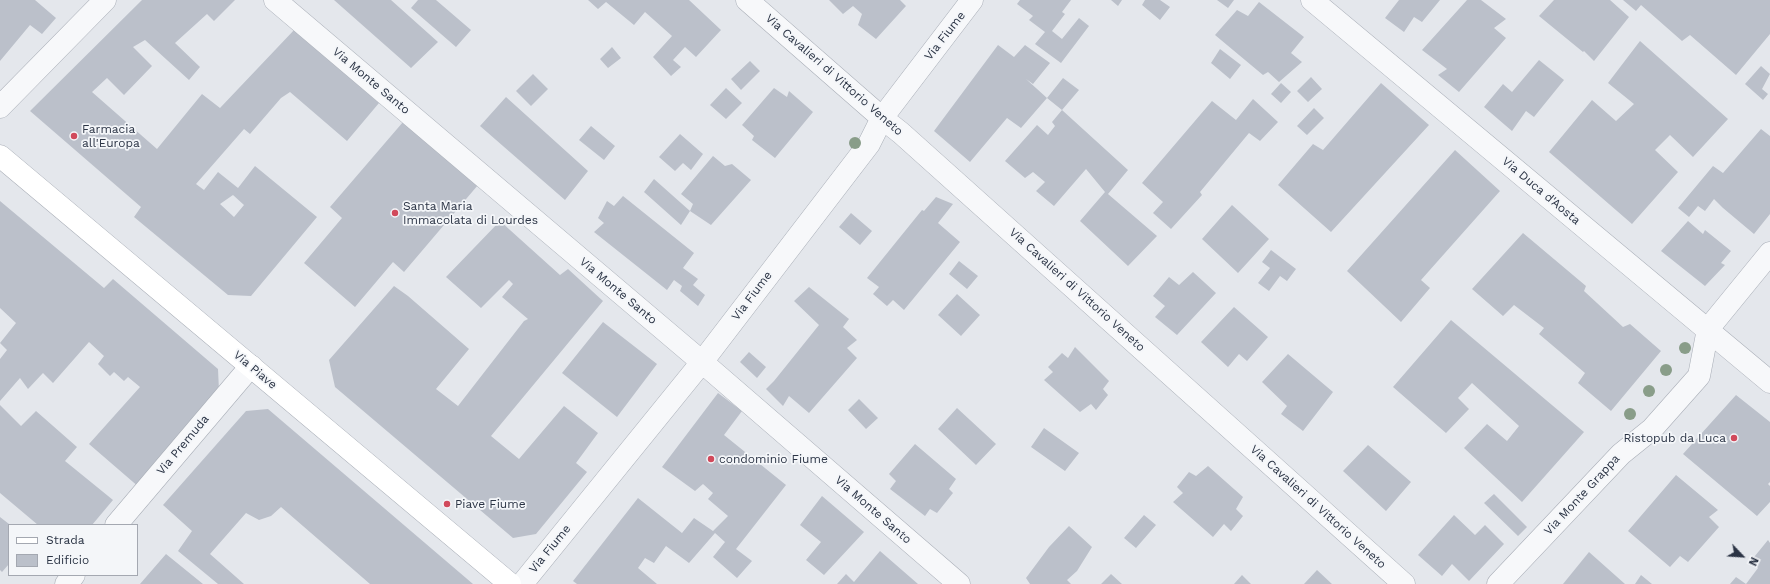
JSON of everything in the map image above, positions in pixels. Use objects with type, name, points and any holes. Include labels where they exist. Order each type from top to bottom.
[{"type":"street","points":[[0,107],[105,0]]},
{"type":"street","name":"Via Monte Santo","points":[[275,0],[702,362],[959,584]]},
{"type":"street","name":"Via Cavalieri di Vittorio Veneto","points":[[747,0],[901,133],[1404,584]]},
{"type":"street","name":"Via Fiume","points":[[522,584],[702,362],[865,149],[882,118],[972,0]]},
{"type":"street","name":"Via Duca d'Aosta","points":[[1312,0],[1770,382]]},
{"type":"street","name":"Via Piave","points":[[0,156],[510,584]]},
{"type":"street","name":"Via Monte Grappa","points":[[1498,584],[1621,454],[1652,429],[1699,376],[1708,329],[1770,253]]},
{"type":"street","name":"Via Premuda","points":[[117,524],[251,366]]},
{"type":"street","points":[[66,584],[73,576]]},
{"type":"building","points":[[0,0],[35,0],[56,18],[42,34],[30,25],[0,61]]},
{"type":"building","points":[[142,0],[235,0],[214,21],[207,14],[175,43],[200,67],[189,80],[145,40],[133,47],[152,66],[124,95],[107,78],[92,92],[157,149],[202,94],[220,108],[295,29],[379,103],[347,141],[290,92],[281,98],[250,134],[244,129],[196,184],[204,190],[218,172],[238,188],[255,166],[317,217],[251,296],[228,295],[134,217],[141,207],[30,111]],"holes":[[[233,195],[244,205],[234,217],[220,204]]]},
{"type":"building","points":[[334,0],[391,0],[438,42],[411,68]]},
{"type":"building","points":[[418,0],[436,0],[471,30],[456,47],[411,8]]},
{"type":"building","points":[[588,0],[689,0],[721,30],[696,57],[685,47],[673,60],[681,67],[671,76],[653,57],[672,36],[645,12],[634,25],[606,2],[598,9]]},
{"type":"building","points":[[829,0],[900,0],[906,6],[876,39],[858,25],[862,14],[853,6],[843,14]]},
{"type":"building","points":[[1020,0],[1071,0],[1062,12],[1065,14],[1052,31],[1062,39],[1079,18],[1089,26],[1061,63],[1035,44],[1045,32],[1029,20],[1033,16],[1017,4]]},
{"type":"building","points":[[1111,0],[1122,0],[1118,6]]},
{"type":"building","points":[[1145,0],[1160,0],[1170,7],[1160,20],[1142,5]]},
{"type":"building","points":[[1217,0],[1234,0],[1228,8]]},
{"type":"building","points":[[1399,0],[1440,0],[1422,22],[1414,17],[1404,32],[1385,18]]},
{"type":"building","points":[[1467,0],[1481,0],[1506,19],[1494,28],[1506,38],[1459,92],[1438,75],[1447,69],[1422,50]]},
{"type":"building","points":[[1554,0],[1610,0],[1629,17],[1594,61],[1584,51],[1583,52],[1539,16]]},
{"type":"building","points":[[1623,0],[1770,0],[1770,34],[1736,75],[1690,35],[1682,41],[1641,5],[1636,11]]},
{"type":"building","points":[[1259,2],[1304,37],[1291,53],[1302,62],[1279,82],[1268,72],[1263,75],[1215,35],[1237,10],[1248,16]]},
{"type":"building","points":[[1640,41],[1728,119],[1693,157],[1670,135],[1655,150],[1678,172],[1632,224],[1549,152],[1592,100],[1616,121],[1634,104],[1608,83]]},
{"type":"building","points":[[998,45],[1014,57],[1025,45],[1050,63],[1033,84],[1026,79],[1047,98],[1021,128],[1007,118],[970,162],[934,131]]},
{"type":"building","points":[[612,47],[621,58],[608,68],[600,59]]},
{"type":"building","points":[[1220,49],[1241,65],[1230,79],[1211,63]]},
{"type":"building","points":[[1539,60],[1564,80],[1534,117],[1526,111],[1512,131],[1484,107],[1503,84],[1512,92]]},
{"type":"building","points":[[750,61],[760,71],[741,90],[731,79]]},
{"type":"building","points":[[1761,66],[1770,74],[1762,89],[1768,94],[1763,100],[1745,84]]},
{"type":"building","points":[[533,74],[548,89],[531,106],[516,91]]},
{"type":"building","points":[[1311,77],[1322,89],[1308,102],[1297,91]]},
{"type":"building","points":[[1063,78],[1079,90],[1062,110],[1047,98]]},
{"type":"building","points":[[1281,83],[1291,92],[1281,103],[1271,94]]},
{"type":"building","points":[[1381,83],[1429,125],[1331,232],[1278,185],[1313,144],[1323,150]]},
{"type":"building","points":[[726,88],[742,103],[726,119],[710,105]]},
{"type":"building","points":[[774,88],[787,97],[789,91],[813,112],[775,158],[752,140],[754,136],[742,125]]},
{"type":"building","points":[[506,97],[588,171],[565,200],[480,126]]},
{"type":"building","points":[[1253,99],[1278,122],[1260,141],[1249,133],[1200,192],[1202,195],[1171,229],[1153,213],[1163,202],[1142,183],[1212,101],[1236,120]]},
{"type":"building","points":[[1314,108],[1324,118],[1307,135],[1297,126]]},
{"type":"building","points":[[1062,110],[1128,170],[1108,194],[1157,236],[1128,266],[1080,221],[1105,192],[1086,169],[1054,206],[1036,191],[1045,182],[1033,172],[1025,178],[1005,161],[1037,125],[1048,135],[1055,126],[1052,122]]},
{"type":"building","name":"Santa Maria Immacolata di Lourdes","points":[[403,122],[478,185],[404,272],[393,262],[355,307],[304,263],[342,218],[330,207]]},
{"type":"building","points":[[591,126],[615,146],[604,160],[579,140]]},
{"type":"building","points":[[1761,129],[1770,136],[1770,214],[1754,234],[1714,199],[1705,211],[1698,206],[1689,217],[1678,208],[1713,166],[1723,173]]},
{"type":"building","points":[[680,134],[703,154],[691,170],[683,163],[675,171],[659,157]]},
{"type":"building","points":[[1455,150],[1500,191],[1421,280],[1430,288],[1401,322],[1347,271]]},
{"type":"building","points":[[713,156],[725,166],[732,164],[751,180],[711,225],[690,211],[693,204],[681,194]]},
{"type":"building","points":[[654,179],[690,211],[681,225],[644,192]]},
{"type":"building","points":[[623,196],[694,253],[683,268],[698,279],[693,285],[705,295],[698,306],[680,291],[682,286],[674,280],[667,290],[594,232],[604,223],[598,218],[607,201],[614,206]]},
{"type":"building","points":[[936,197],[953,204],[938,223],[960,242],[904,310],[893,300],[887,306],[873,294],[879,287],[867,278],[922,210],[924,211]]},
{"type":"building","points":[[0,201],[104,288],[113,279],[218,369],[219,391],[140,488],[89,444],[140,387],[128,377],[124,381],[114,372],[110,376],[98,364],[104,356],[89,342],[53,383],[43,373],[28,389],[20,378],[0,401],[0,359],[7,350],[0,343],[16,323],[0,308]]},
{"type":"building","points":[[1232,205],[1269,239],[1238,273],[1202,239]]},
{"type":"building","points":[[851,213],[872,231],[860,245],[839,227]]},
{"type":"building","points":[[500,221],[560,275],[568,269],[603,301],[491,436],[519,459],[564,406],[598,433],[576,463],[587,472],[536,534],[513,538],[335,387],[329,360],[394,286],[408,296],[469,349],[436,389],[458,406],[524,321],[528,319],[502,297],[513,284],[509,280],[481,308],[446,277]]},
{"type":"building","points":[[1688,221],[1703,234],[1705,230],[1731,251],[1721,263],[1725,265],[1705,286],[1661,251]]},
{"type":"building","points":[[1523,233],[1586,286],[1584,291],[1623,327],[1630,324],[1661,351],[1611,411],[1578,383],[1585,373],[1539,334],[1544,328],[1514,305],[1503,316],[1472,289]]},
{"type":"building","points":[[1271,250],[1296,269],[1287,281],[1280,276],[1269,291],[1258,283],[1270,268],[1262,262]]},
{"type":"building","points":[[959,261],[978,276],[967,289],[949,274]]},
{"type":"building","points":[[1193,272],[1216,293],[1177,335],[1155,317],[1165,306],[1153,296],[1169,277],[1179,285]]},
{"type":"building","points":[[809,287],[849,319],[843,327],[857,340],[847,348],[857,358],[809,413],[789,396],[783,406],[766,389],[819,325],[794,301]]},
{"type":"building","points":[[957,294],[980,315],[961,336],[938,315]]},
{"type":"building","points":[[1234,307],[1268,337],[1247,361],[1239,354],[1228,367],[1201,342]]},
{"type":"building","points":[[1451,320],[1584,432],[1522,502],[1464,448],[1487,424],[1507,441],[1519,426],[1472,383],[1458,398],[1469,409],[1446,433],[1393,387]]},
{"type":"building","points":[[603,322],[657,364],[617,417],[562,373]]},
{"type":"building","points":[[1075,347],[1109,381],[1103,389],[1108,395],[1096,410],[1091,404],[1080,412],[1044,380],[1053,372],[1048,367],[1062,353],[1068,358]]},
{"type":"building","points":[[749,352],[766,367],[757,378],[740,362]]},
{"type":"building","points":[[1288,354],[1333,392],[1303,431],[1281,414],[1287,406],[1262,382]]},
{"type":"building","points":[[718,393],[742,411],[724,435],[786,485],[736,549],[752,561],[737,578],[713,557],[725,542],[715,533],[689,563],[666,546],[654,563],[645,558],[638,568],[657,584],[577,584],[573,581],[638,498],[682,533],[694,518],[713,531],[728,516],[708,499],[713,493],[703,484],[695,491],[662,467]]},
{"type":"building","name":"Ristopub da Luca","points":[[1736,395],[1770,422],[1770,482],[1768,484],[1770,486],[1770,502],[1757,516],[1683,454]]},
{"type":"building","points":[[859,399],[878,418],[866,429],[848,410]]},
{"type":"building","points":[[0,405],[21,426],[36,411],[77,447],[65,461],[113,500],[93,524],[37,524],[0,493]]},
{"type":"building","points":[[957,408],[996,444],[976,465],[938,429]]},
{"type":"building","points":[[268,409],[473,584],[370,584],[281,507],[271,516],[259,520],[246,513],[210,554],[244,584],[218,584],[178,551],[192,531],[163,505],[246,411]]},
{"type":"building","points":[[1044,428],[1079,453],[1065,471],[1031,447]]},
{"type":"building","points":[[915,444],[956,479],[949,489],[953,493],[937,513],[930,509],[925,516],[890,489],[896,481],[889,474]]},
{"type":"building","points":[[1368,445],[1411,482],[1386,511],[1343,471]]},
{"type":"building","points":[[1208,466],[1243,497],[1236,509],[1243,516],[1231,531],[1224,524],[1213,537],[1173,502],[1183,493],[1177,487],[1189,472],[1196,476]]},
{"type":"building","points":[[1676,475],[1718,510],[1709,517],[1719,527],[1688,562],[1680,556],[1670,567],[1628,531]]},
{"type":"building","points":[[1494,494],[1527,527],[1518,536],[1484,503]]},
{"type":"building","points":[[822,496],[864,532],[824,575],[806,560],[821,542],[800,525]]},
{"type":"building","points":[[1144,515],[1156,525],[1136,548],[1124,538]]},
{"type":"building","points":[[1454,515],[1475,535],[1485,525],[1504,544],[1469,581],[1452,564],[1442,576],[1418,555]]},
{"type":"building","points":[[0,517],[9,524],[8,565],[2,572],[0,570]]},
{"type":"building","points":[[1069,526],[1092,547],[1077,571],[1067,580],[1071,584],[1030,584],[1026,578],[1049,547]]},
{"type":"building","points":[[1768,540],[1770,543],[1770,584],[1746,584],[1758,568],[1750,562]]},
{"type":"building","points":[[880,551],[918,584],[837,584],[846,574],[854,582]]},
{"type":"building","points":[[1589,552],[1625,584],[1563,584]]},
{"type":"building","points":[[166,554],[203,584],[140,584]]},
{"type":"building","points":[[1317,570],[1332,584],[1304,584]]},
{"type":"building","points":[[1111,574],[1122,584],[1101,584]]},
{"type":"building","points":[[1242,575],[1251,584],[1234,584]]},
{"type":"building","points":[[1641,575],[1652,584],[1635,584]]},
{"type":"building","points":[[1736,577],[1746,584],[1730,584]]},
{"type":"place","name":"Farmacia all'Europa","points":[[74,136]]},
{"type":"place","name":"Santa Maria Immacolata di Lourdes","points":[[395,213]]},
{"type":"place","name":"Ristopub da Luca","points":[[1734,438]]},
{"type":"place","name":"condominio Fiume","points":[[711,459]]},
{"type":"place","name":"Piave Fiume","points":[[447,504]]}]
